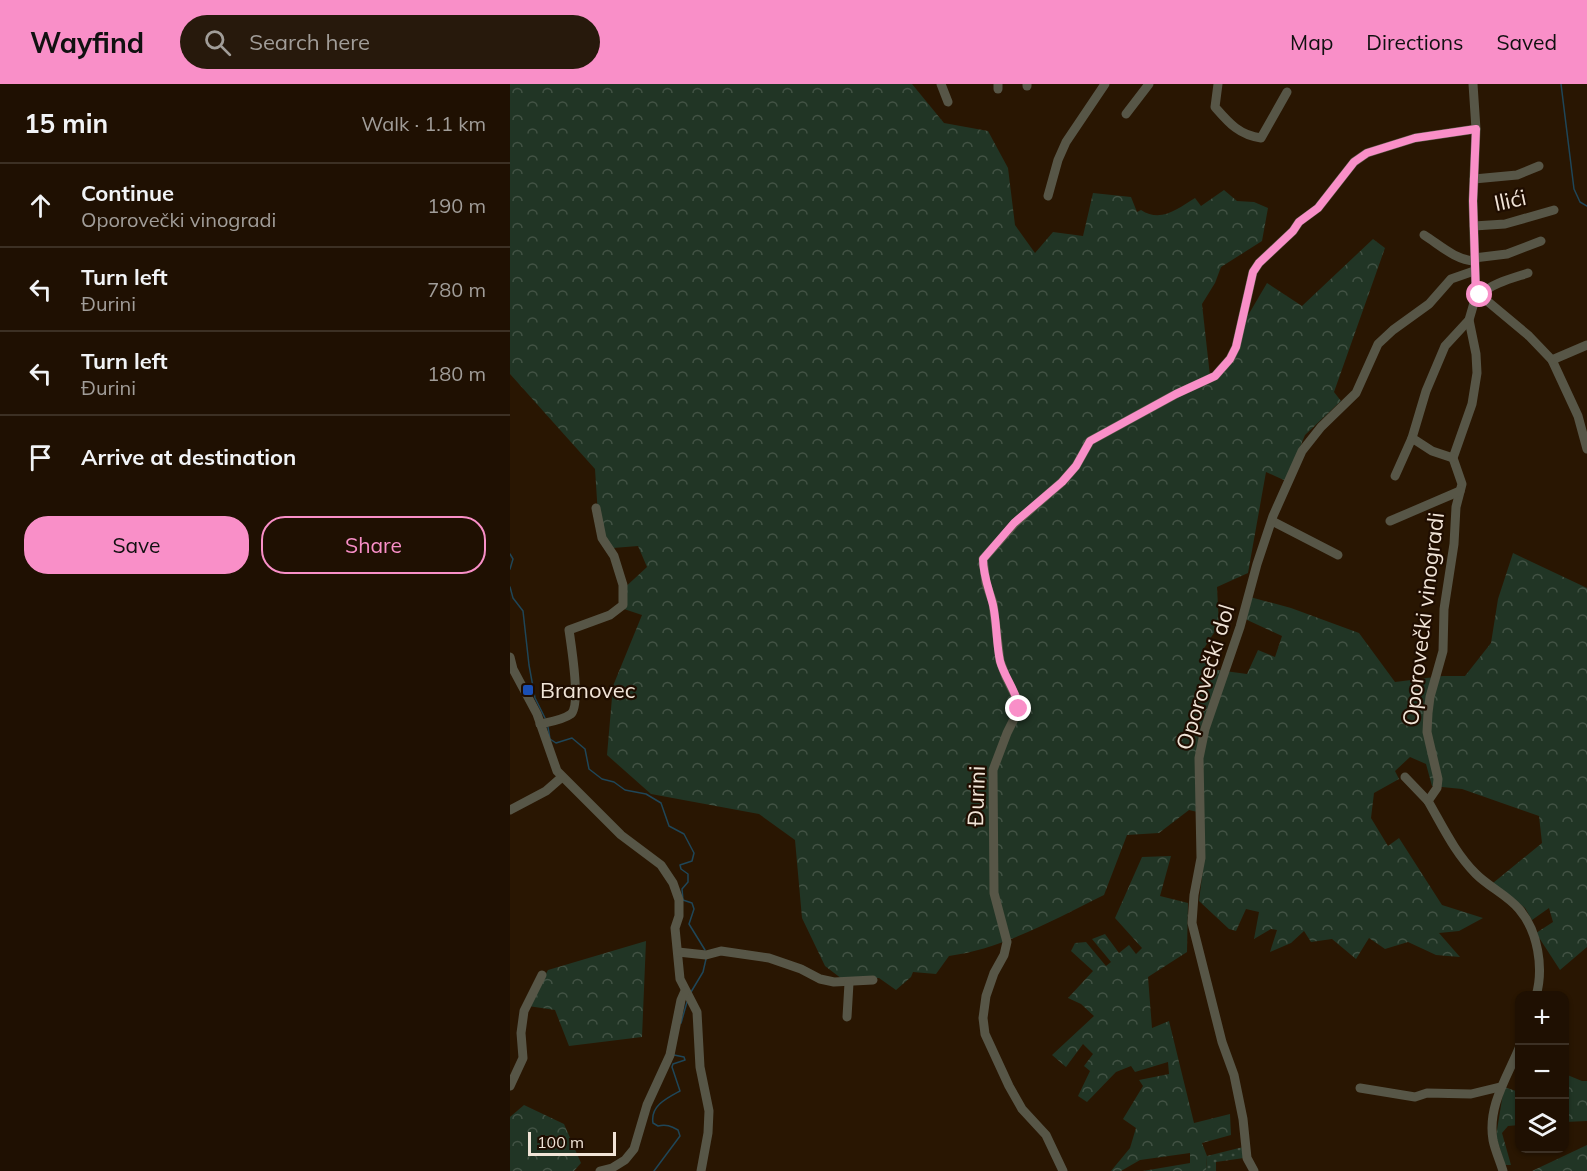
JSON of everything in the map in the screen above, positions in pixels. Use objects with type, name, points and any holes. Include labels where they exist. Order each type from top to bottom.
[{"type":"street","points":[[940,84],[948,102]]},
{"type":"street","points":[[1048,196],[1058,160],[1066,142],[1105,84]]},
{"type":"street","points":[[1126,114],[1149,84]]},
{"type":"street","points":[[1218,84],[1215,107],[1235,129],[1249,136],[1261,138],[1287,92]]},
{"type":"street","points":[[1395,476],[1412,438],[1426,391],[1445,346],[1469,320],[1478,295],[1474,264],[1476,129],[1473,84]]},
{"type":"street","name":"Đurini","points":[[1063,1171],[1046,1135],[1022,1109],[985,1034],[983,1018],[986,996],[994,973],[1004,955],[1007,942],[994,893],[993,770],[1019,709],[1019,703],[1000,661],[993,603],[986,583],[983,559],[1014,523],[1062,482],[1076,466],[1090,441],[1176,394],[1215,376],[1230,359],[1236,347],[1253,272],[1299,222],[1318,208],[1354,162],[1367,153],[1394,143],[1476,129]]},
{"type":"street","points":[[1474,179],[1506,177],[1539,166]]},
{"type":"street","name":"Ilići","points":[[1474,226],[1505,224],[1554,210]]},
{"type":"street","points":[[1424,235],[1455,256],[1474,264],[1540,241]]},
{"type":"street","name":"Oporovečki dol","points":[[1254,1171],[1247,1158],[1243,1119],[1234,1075],[1222,1042],[1195,938],[1192,911],[1201,858],[1199,758],[1205,729],[1240,627],[1257,564],[1272,521],[1302,451],[1316,433],[1356,393],[1378,344],[1429,304],[1451,279],[1474,264]]},
{"type":"street","points":[[1478,295],[1504,281],[1528,273]]},
{"type":"street","points":[[1478,295],[1529,336],[1552,360],[1578,416],[1587,449]]},
{"type":"street","points":[[1412,438],[1432,451],[1453,458],[1472,404],[1477,373],[1476,354],[1469,320]]},
{"type":"street","points":[[1552,360],[1587,345]]},
{"type":"street","name":"Oporovečki vinogradi","points":[[1428,801],[1437,788],[1438,779],[1427,732],[1428,713],[1443,651],[1444,609],[1454,544],[1456,507],[1462,481],[1453,458]]},
{"type":"street","name":"Oporovečki vinogradi","points":[[1390,521],[1460,491]]},
{"type":"street","points":[[540,724],[558,720],[574,710],[575,688],[569,630],[610,615],[623,605],[623,585],[614,556],[602,538],[596,508]]},
{"type":"street","points":[[1272,521],[1338,555]]},
{"type":"street","points":[[510,657],[513,669],[540,724],[553,763],[562,777],[621,835],[661,866],[673,883],[679,900],[679,916],[675,928],[680,979],[697,1012],[700,1067],[709,1110],[708,1133],[701,1171]]},
{"type":"street","points":[[510,810],[546,791],[562,777]]},
{"type":"street","points":[[1405,777],[1428,801],[1455,850],[1477,875],[1519,908],[1526,919],[1538,948],[1540,965],[1537,991]]},
{"type":"street","points":[[678,952],[706,955],[721,951],[769,958],[801,969],[819,979],[849,983],[873,980]]},
{"type":"street","points":[[510,1086],[523,1058],[520,1033],[524,1011],[542,975]]},
{"type":"street","points":[[847,1017],[849,983]]},
{"type":"street","points":[[600,1171],[612,1168],[625,1160],[634,1149],[647,1105],[670,1055],[681,1000],[687,994]]},
{"type":"street","points":[[1503,1171],[1493,1140],[1492,1122],[1500,1087],[1515,1058]]},
{"type":"street","points":[[1360,1088],[1414,1097],[1437,1093],[1471,1094],[1500,1087]]},
{"type":"green space","points":[[510,84],[912,84],[944,123],[988,131],[1008,168],[1015,225],[1035,253],[1053,232],[1083,236],[1093,193],[1131,197],[1137,212],[1141,210],[1155,215],[1169,213],[1195,198],[1201,206],[1224,190],[1237,201],[1254,202],[1268,208],[1262,241],[1221,267],[1215,283],[1202,304],[1210,376],[1226,361],[1240,329],[1267,283],[1302,306],[1373,239],[1385,248],[1334,392],[1341,401],[1305,435],[1286,481],[1266,472],[1248,573],[1217,587],[1219,625],[1201,653],[1210,669],[1247,674],[1258,650],[1275,657],[1282,636],[1243,618],[1250,597],[1291,608],[1359,633],[1395,682],[1443,676],[1465,676],[1491,643],[1498,599],[1513,553],[1587,588],[1587,947],[1560,970],[1536,933],[1553,922],[1549,908],[1532,920],[1525,908],[1493,883],[1542,843],[1539,816],[1462,789],[1432,786],[1426,764],[1410,757],[1395,771],[1399,779],[1374,793],[1371,818],[1388,846],[1399,838],[1442,905],[1483,918],[1459,931],[1439,933],[1460,957],[1436,955],[1408,942],[1385,949],[1369,938],[1356,959],[1332,939],[1311,942],[1304,931],[1291,943],[1270,952],[1277,930],[1271,929],[1254,939],[1259,912],[1246,909],[1236,931],[1229,929],[1199,901],[1204,860],[1202,813],[1189,810],[1159,833],[1127,835],[1104,895],[1009,940],[949,956],[936,974],[913,972],[911,977],[896,990],[879,978],[842,979],[825,966],[802,918],[795,840],[759,814],[651,794],[607,755],[613,686],[642,615],[621,608],[621,591],[647,567],[638,546],[613,548],[599,531],[595,469],[510,374]]},
{"type":"green space","points":[[1171,856],[1160,896],[1188,903],[1187,952],[1148,977],[1152,1028],[1169,1021],[1194,1123],[1230,1114],[1231,1135],[1202,1143],[1207,1156],[1206,1171],[1143,1171],[1190,1163],[1190,1153],[1140,1160],[1121,1171],[1111,1171],[1130,1148],[1136,1128],[1123,1119],[1143,1086],[1139,1080],[1169,1074],[1168,1062],[1135,1072],[1131,1066],[1116,1072],[1087,1102],[1078,1096],[1090,1071],[1084,1066],[1093,1054],[1083,1044],[1066,1067],[1052,1055],[1094,1016],[1081,1004],[1068,998],[1093,971],[1071,951],[1075,943],[1086,942],[1106,966],[1111,962],[1092,939],[1105,934],[1119,953],[1129,945],[1136,954],[1142,948],[1115,918],[1142,857]]},
{"type":"green space","points":[[646,941],[642,1037],[569,1046],[555,1010],[528,1006],[548,970]]},
{"type":"green space","points":[[1569,1076],[1587,1081],[1587,1121],[1569,1122]]},
{"type":"green space","points":[[1504,1087],[1515,1091],[1515,1125],[1508,1126],[1502,1133],[1511,1165],[1505,1165],[1496,1136]]},
{"type":"green space","points":[[524,1105],[564,1124],[581,1163],[574,1171],[510,1171],[510,1117]]},
{"type":"green space","points":[[1587,1145],[1587,1171],[1532,1171]]},
{"type":"green space","points":[[1243,1147],[1244,1158],[1216,1162],[1216,1171],[1206,1171],[1207,1156]]},
{"type":"waterway","points":[[1561,84],[1574,189],[1580,202],[1587,206]]},
{"type":"waterway","points":[[510,554],[513,559],[510,569]]},
{"type":"waterway","points":[[510,587],[513,598],[523,611],[535,698],[545,718]]},
{"type":"waterway","points":[[548,727],[550,739],[556,743],[572,738],[585,749],[589,769],[602,779],[614,782],[625,790],[646,794],[661,803],[669,826],[684,834],[694,853],[692,861],[680,865],[681,869],[688,874],[688,882],[682,889],[683,900],[692,903],[694,909],[689,924],[705,950]]},
{"type":"waterway","points":[[691,992],[703,972],[706,959]]},
{"type":"waterway","points":[[681,1023],[687,1002]]},
{"type":"waterway","points":[[654,1171],[680,1136],[678,1130],[673,1127],[658,1126],[653,1123],[657,1107],[680,1091],[672,1067],[673,1064],[685,1060],[684,1057],[674,1055]]},
{"type":"place","name":"Branovec","points":[[528,690]]},
{"type":"route","points":[[1019,709],[1019,703],[1000,661],[993,603],[986,583],[983,559],[1014,523],[1062,482],[1076,466],[1090,441],[1176,394],[1215,376],[1230,359],[1236,347],[1249,281],[1253,272],[1299,222],[1318,208],[1332,187],[1354,162],[1383,146],[1415,138],[1476,129],[1473,201],[1474,271],[1476,296],[1480,295]]}]
